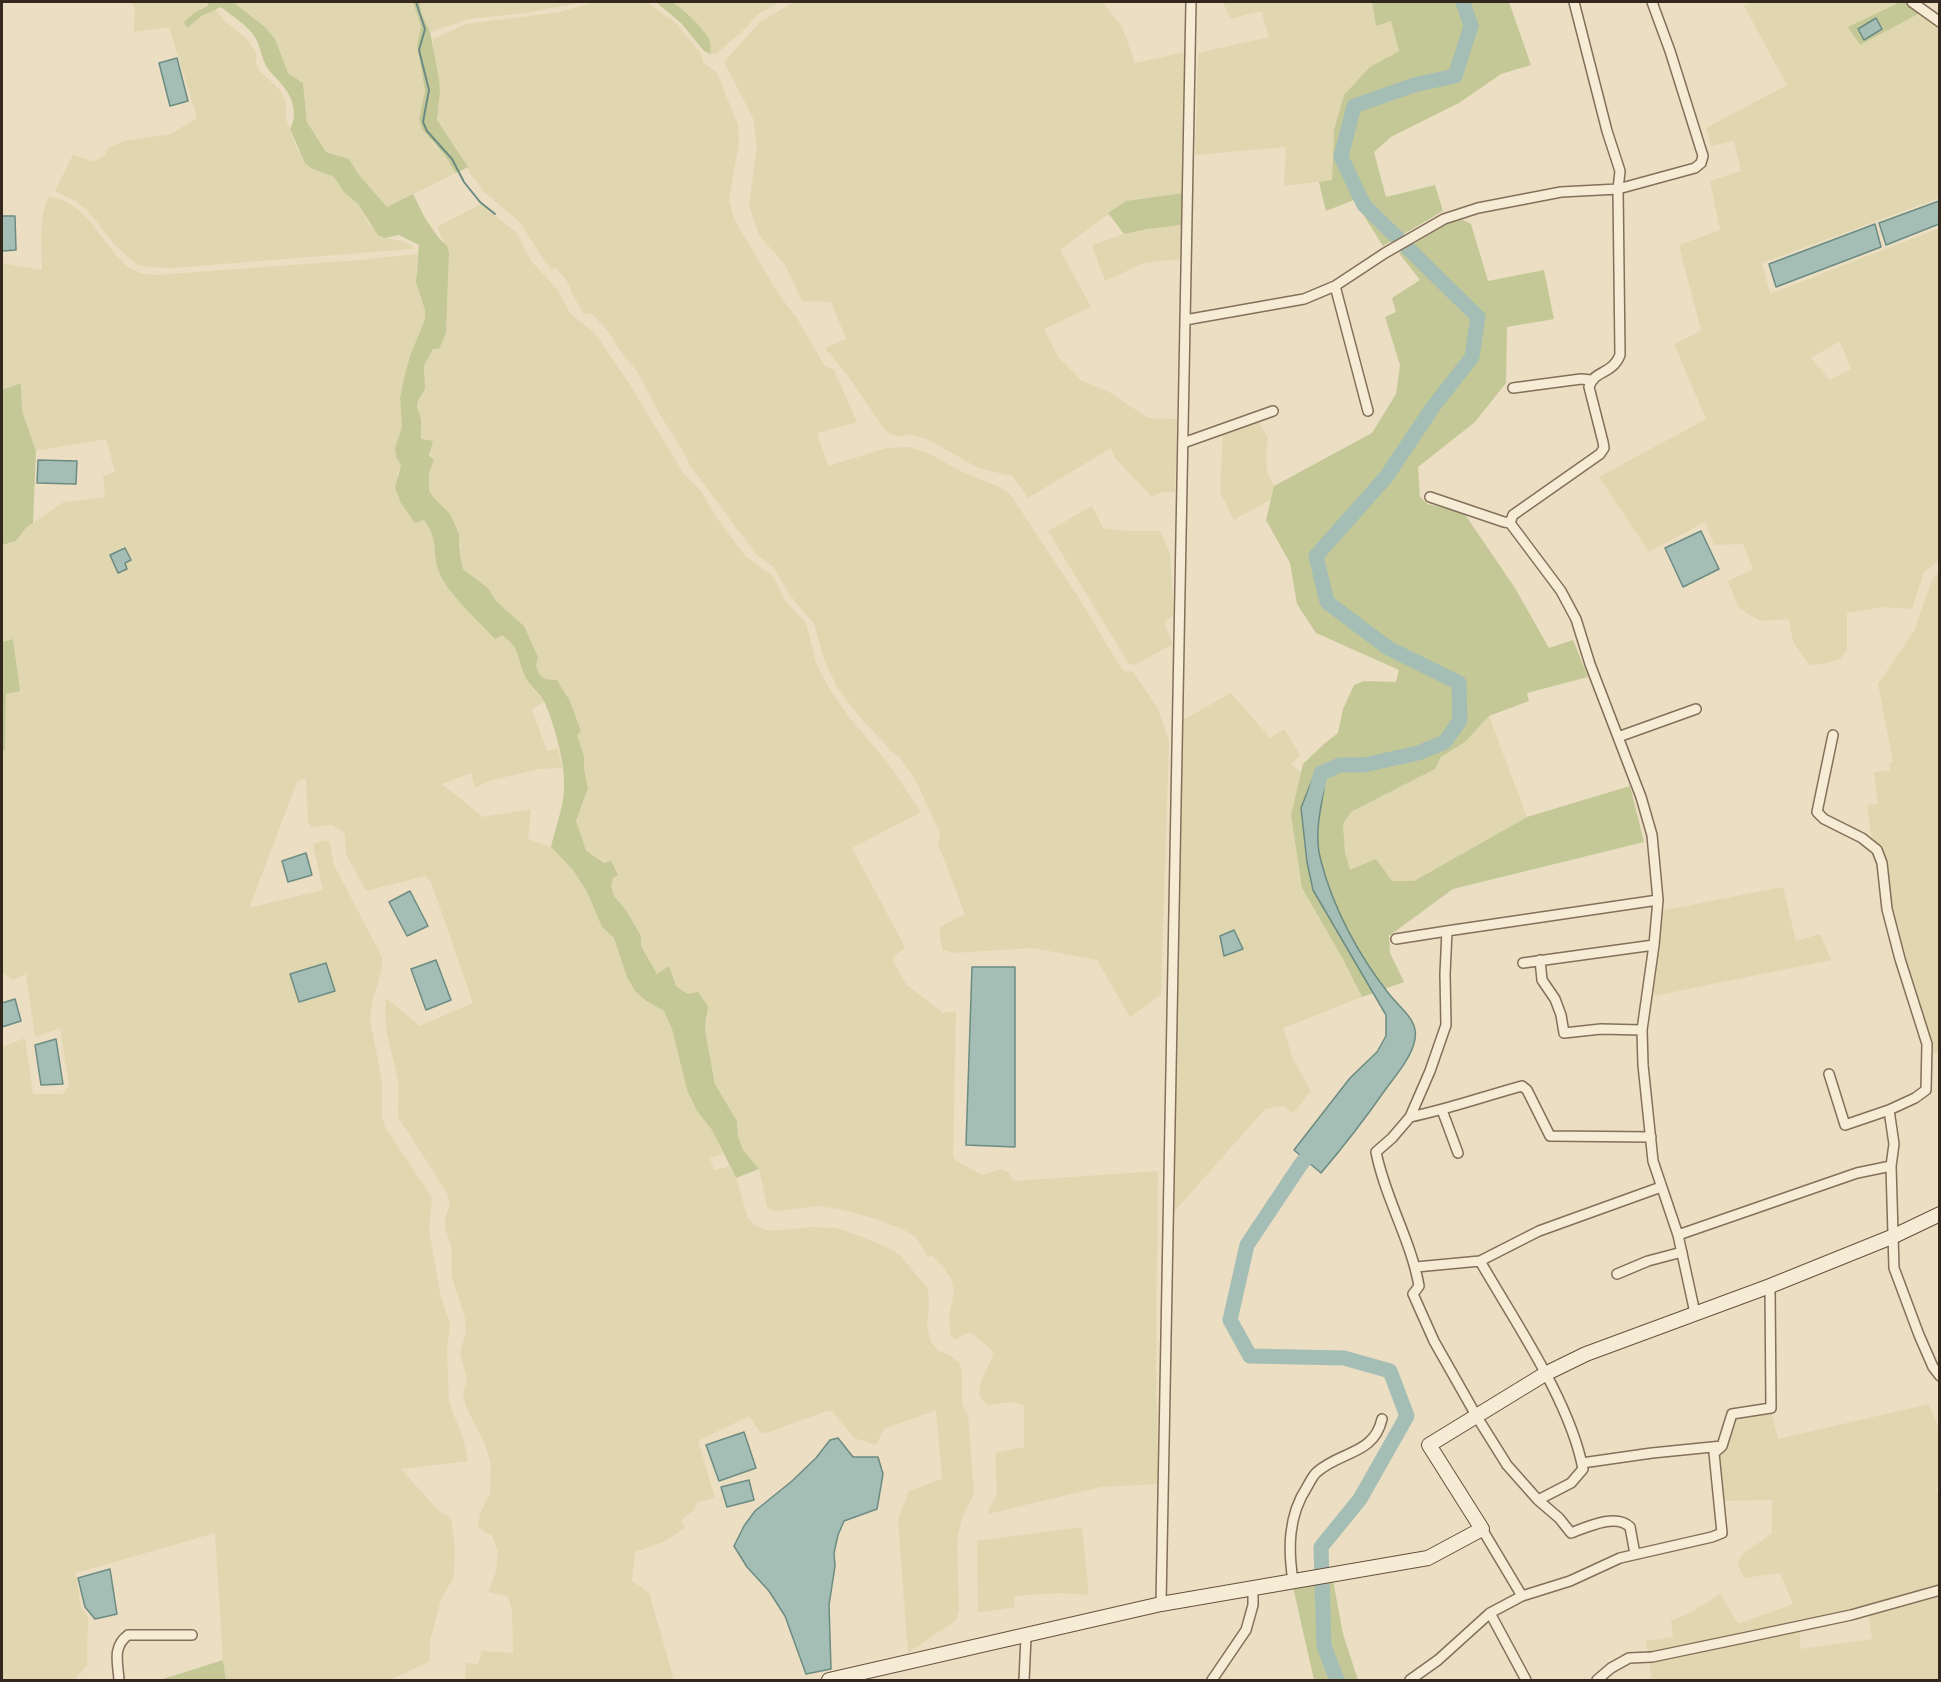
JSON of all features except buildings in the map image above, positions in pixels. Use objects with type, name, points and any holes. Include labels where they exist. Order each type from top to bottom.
[{"type":"street","points":[[1161,1604],[1191,2]]},
{"type":"street","points":[[1513,388],[1591,380],[1611,369],[1617,363],[1620,355],[1618,189],[1620,171],[1606,131],[1574,2]]},
{"type":"street","points":[[1185,320],[1304,299],[1335,286],[1384,253],[1444,219],[1478,208],[1561,192],[1618,189],[1695,168],[1701,163],[1703,156],[1674,61],[1652,2]]},
{"type":"street","points":[[1912,2],[1940,22]]},
{"type":"street","points":[[1335,286],[1368,411]]},
{"type":"street","points":[[1510,523],[1513,515],[1600,454],[1604,448],[1590,387],[1591,380]]},
{"type":"street","points":[[1183,443],[1273,411]]},
{"type":"street","points":[[1430,497],[1510,523],[1561,591],[1576,619],[1590,664],[1641,797],[1652,835],[1658,900],[1642,1030],[1653,1161],[1678,1235],[1695,1313]]},
{"type":"street","points":[[1618,737],[1696,710]]},
{"type":"street","points":[[1829,1074],[1845,1125],[1889,1110],[1916,1098],[1926,1090],[1928,1044],[1900,959],[1887,909],[1882,863],[1877,850],[1862,838],[1824,819],[1817,812],[1833,735]]},
{"type":"street","points":[[1396,939],[1658,900]]},
{"type":"street","points":[[1447,931],[1446,1025],[1430,1071],[1410,1117],[1376,1152],[1381,1176],[1416,1267],[1419,1286],[1413,1294],[1434,1341],[1507,1465],[1571,1533],[1611,1521],[1628,1524],[1635,1554]]},
{"type":"street","points":[[1522,963],[1654,945]]},
{"type":"street","points":[[1540,960],[1542,980],[1555,999],[1564,1033],[1601,1029],[1642,1030]]},
{"type":"street","points":[[1410,1117],[1522,1086],[1527,1090],[1550,1136],[1651,1137]]},
{"type":"street","points":[[1442,1110],[1458,1153]]},
{"type":"street","points":[[1889,1110],[1894,1144],[1892,1166],[1894,1268],[1919,1335],[1933,1367],[1940,1376]]},
{"type":"street","points":[[1678,1235],[1857,1173],[1892,1166]]},
{"type":"street","points":[[1416,1267],[1480,1261],[1539,1231],[1660,1187]]},
{"type":"street","points":[[1522,1596],[1429,1445],[1545,1374],[1587,1354],[1770,1286],[1894,1236],[1940,1214]]},
{"type":"street","points":[[1617,1274],[1648,1261],[1682,1252]]},
{"type":"street","points":[[1480,1261],[1545,1374],[1568,1420],[1582,1463],[1583,1470],[1571,1483],[1538,1500]]},
{"type":"street","points":[[1410,1680],[1438,1660],[1490,1613],[1522,1596],[1570,1581],[1620,1558],[1722,1533],[1714,1453],[1722,1446],[1732,1414],[1771,1408],[1770,1286]]},
{"type":"street","points":[[1299,1580],[1289,1556],[1290,1535],[1303,1492],[1316,1472],[1370,1443],[1380,1431],[1382,1419]]},
{"type":"street","points":[[1582,1463],[1722,1446]]},
{"type":"street","points":[[829,1680],[844,1679],[1161,1604],[1428,1558],[1482,1529]]},
{"type":"street","points":[[1212,1680],[1246,1630],[1253,1605],[1253,1588]]},
{"type":"street","points":[[1597,1680],[1611,1668],[1629,1658],[1652,1657],[1851,1615],[1940,1590]]},
{"type":"street","points":[[1490,1613],[1526,1680]]},
{"type":"street","points":[[119,1680],[117,1649],[128,1635],[192,1635]]},
{"type":"street","points":[[1024,1680],[1026,1637]]},
{"type":"shaded area","points":[[131,2],[208,2],[209,6],[195,12],[187,27],[215,9],[224,20],[248,40],[256,53],[259,70],[280,90],[286,102],[286,119],[298,151],[337,181],[343,191],[358,204],[369,224],[385,238],[405,242],[413,247],[411,249],[173,268],[138,265],[130,259],[116,246],[87,210],[55,191],[73,155],[91,161],[98,160],[106,154],[108,148],[124,141],[171,134],[197,118],[169,27],[134,32],[135,9]]},
{"type":"shaded area","points":[[233,2],[413,2],[421,27],[417,44],[425,91],[419,120],[434,146],[446,157],[456,173],[387,207],[359,175],[349,159],[326,152],[307,122],[303,83],[288,73],[279,48],[265,27]]},
{"type":"shaded area","points":[[420,2],[585,2],[525,13],[469,19],[430,32],[421,12]]},
{"type":"shaded area","points":[[595,2],[647,2],[676,23],[702,55],[703,62],[717,73],[738,125],[739,144],[729,199],[734,219],[824,365],[834,370],[857,422],[817,433],[828,466],[887,448],[909,447],[928,453],[962,472],[1002,488],[1010,494],[1077,595],[1119,665],[1124,671],[1133,672],[1157,707],[1169,740],[1161,995],[1130,1017],[1097,960],[1033,948],[955,953],[943,950],[940,927],[965,914],[938,844],[940,833],[915,779],[898,756],[858,715],[837,687],[825,662],[814,624],[790,595],[774,568],[755,553],[691,467],[637,371],[618,348],[611,335],[594,316],[584,314],[567,281],[542,257],[519,221],[485,193],[470,173],[456,147],[439,126],[433,39],[466,24],[560,12]]},
{"type":"shaded area","points":[[671,2],[780,2],[758,14],[747,27],[716,54],[711,54],[709,39],[703,29],[684,10]]},
{"type":"shaded area","points":[[794,2],[1103,2],[1122,27],[1135,63],[1185,52],[1183,193],[1126,201],[1060,250],[1091,307],[1044,329],[1058,357],[1082,381],[1111,393],[1148,418],[1177,419],[1175,492],[1161,492],[1152,497],[1115,458],[1111,448],[1028,498],[1012,476],[978,468],[928,439],[908,434],[899,437],[885,430],[848,376],[825,348],[846,339],[831,302],[802,301],[785,265],[759,235],[749,206],[757,146],[753,118],[724,62],[760,22]]},
{"type":"shaded area","points":[[1223,2],[1372,2],[1376,25],[1391,20],[1399,51],[1370,67],[1334,130],[1332,180],[1284,186],[1286,147],[1195,155],[1198,53],[1269,37],[1261,11],[1230,19]]},
{"type":"shaded area","points":[[1752,2],[1900,2],[1849,27],[1860,45],[1920,13],[1939,27],[1939,198],[1762,263],[1770,294],[1939,228],[1939,560],[1924,572],[1912,609],[1881,607],[1847,613],[1847,650],[1840,659],[1827,663],[1809,665],[1793,642],[1789,619],[1760,621],[1739,608],[1728,581],[1753,569],[1743,544],[1714,545],[1705,522],[1649,552],[1599,477],[1706,419],[1674,344],[1701,331],[1679,245],[1720,230],[1710,181],[1741,171],[1734,141],[1711,146],[1706,128],[1787,85],[1744,6]],"holes":[[[1840,341],[1851,369],[1830,380],[1811,358]]]},
{"type":"shaded area","points":[[48,197],[63,200],[75,207],[88,219],[116,255],[128,267],[140,273],[156,275],[418,254],[416,271],[425,319],[410,356],[400,398],[402,427],[395,448],[396,457],[401,466],[397,475],[432,531],[436,545],[437,564],[517,650],[520,664],[531,687],[544,701],[532,710],[547,751],[558,748],[562,768],[539,769],[488,781],[475,788],[471,773],[442,784],[483,817],[531,809],[528,839],[551,847],[573,870],[586,890],[602,927],[614,938],[627,977],[635,991],[646,1001],[664,1011],[672,1029],[687,1090],[697,1111],[712,1130],[723,1154],[710,1158],[714,1170],[729,1167],[736,1178],[748,1219],[758,1227],[770,1231],[812,1227],[836,1228],[862,1237],[893,1250],[901,1256],[928,1289],[927,1328],[931,1342],[939,1351],[951,1356],[960,1364],[962,1404],[968,1415],[974,1493],[962,1518],[957,1540],[959,1610],[956,1620],[908,1653],[898,1520],[909,1491],[942,1479],[936,1410],[884,1429],[876,1445],[854,1438],[832,1411],[766,1433],[760,1432],[749,1416],[698,1441],[715,1498],[697,1502],[694,1510],[681,1520],[685,1528],[663,1542],[635,1552],[632,1581],[649,1593],[674,1680],[465,1680],[466,1663],[478,1664],[482,1651],[513,1653],[512,1611],[508,1596],[488,1592],[496,1572],[498,1551],[492,1536],[478,1527],[480,1514],[490,1493],[491,1465],[485,1444],[466,1407],[463,1394],[467,1379],[460,1353],[466,1332],[465,1319],[452,1277],[451,1245],[445,1228],[445,1218],[450,1203],[447,1193],[398,1117],[399,1085],[387,1034],[385,1012],[386,998],[420,1026],[473,1003],[431,882],[425,876],[366,891],[346,854],[345,834],[332,825],[311,827],[308,822],[306,778],[297,782],[249,908],[323,890],[313,844],[326,840],[330,843],[334,865],[382,957],[382,969],[372,1003],[370,1020],[382,1081],[382,1117],[385,1127],[432,1198],[429,1229],[440,1293],[450,1324],[447,1351],[449,1402],[463,1438],[468,1461],[401,1469],[437,1509],[451,1518],[455,1548],[454,1576],[441,1600],[430,1640],[430,1661],[390,1680],[226,1680],[215,1533],[76,1573],[81,1607],[88,1617],[87,1666],[76,1680],[2,1680],[2,1047],[25,1038],[33,1094],[63,1094],[69,1086],[60,1028],[35,1037],[26,974],[13,980],[2,972],[2,751],[5,750],[6,694],[19,690],[13,639],[2,642],[2,545],[16,541],[26,528],[64,502],[105,497],[103,476],[115,472],[106,439],[36,451],[22,411],[21,383],[2,390],[2,263],[42,270],[41,235],[43,213]]},
{"type":"shaded area","points":[[481,204],[516,232],[531,261],[557,289],[570,313],[592,331],[601,342],[684,474],[701,491],[716,517],[746,557],[769,573],[776,581],[785,601],[806,623],[816,663],[827,685],[848,716],[888,763],[921,812],[852,848],[905,947],[892,959],[906,984],[943,1013],[956,1011],[953,1155],[955,1160],[982,1175],[1002,1169],[1010,1173],[1013,1181],[1158,1171],[1156,1369],[1158,1484],[1101,1487],[987,1514],[997,1493],[995,1453],[1024,1447],[1024,1405],[1013,1402],[988,1405],[982,1400],[979,1393],[981,1382],[993,1351],[971,1333],[955,1340],[951,1335],[949,1318],[954,1291],[951,1278],[933,1256],[928,1257],[916,1238],[904,1230],[879,1220],[844,1210],[818,1206],[777,1211],[767,1206],[759,1169],[743,1150],[738,1136],[737,1121],[715,1084],[705,1030],[708,1016],[692,993],[688,994],[657,974],[641,946],[641,936],[626,910],[614,896],[611,886],[613,878],[611,861],[605,863],[586,849],[581,837],[576,821],[588,788],[584,756],[577,735],[581,731],[570,701],[557,680],[545,679],[539,674],[524,626],[497,602],[488,588],[463,569],[460,555],[461,544],[450,514],[429,490],[429,473],[434,460],[421,439],[421,419],[417,407],[425,389],[424,366],[433,349],[446,333],[449,253],[437,227]]},
{"type":"shaded area","points":[[1182,225],[1180,259],[1144,263],[1105,281],[1092,245],[1124,234]]},
{"type":"shaded area","points":[[1257,420],[1268,437],[1267,472],[1274,486],[1271,499],[1234,520],[1220,492],[1223,433]]},
{"type":"shaded area","points":[[1092,506],[1103,528],[1160,531],[1170,554],[1174,614],[1164,623],[1173,644],[1135,665],[1129,664],[1048,531]]},
{"type":"shaded area","points":[[1939,572],[1940,1051],[1931,1055],[1931,1039],[1893,925],[1884,859],[1872,842],[1867,805],[1878,804],[1874,773],[1890,770],[1889,763],[1893,762],[1878,684],[1914,631],[1932,580]]},
{"type":"shaded area","points":[[1231,693],[1270,738],[1284,729],[1300,755],[1291,764],[1301,773],[1291,815],[1302,888],[1362,997],[1283,1028],[1293,1059],[1311,1091],[1293,1113],[1283,1106],[1265,1109],[1174,1212],[1181,721]]},
{"type":"shaded area","points":[[1489,716],[1527,817],[1414,881],[1392,881],[1349,870],[1343,824],[1351,812],[1435,769],[1441,757],[1465,742]]},
{"type":"shaded area","points":[[1783,887],[1796,941],[1820,934],[1831,960],[1654,996],[1660,911]]},
{"type":"shaded area","points":[[1929,1404],[1939,1429],[1939,1486],[1936,1488],[1940,1497],[1939,1586],[1798,1622],[1648,1654],[1646,1641],[1673,1637],[1671,1621],[1692,1612],[1720,1594],[1738,1624],[1793,1604],[1780,1573],[1744,1578],[1738,1564],[1741,1556],[1772,1533],[1772,1500],[1725,1501],[1717,1457],[1727,1446],[1731,1420],[1735,1417],[1772,1414],[1778,1439]]},
{"type":"shaded area","points":[[1082,1527],[1089,1595],[1059,1593],[1014,1596],[1015,1607],[978,1613],[977,1541]]},
{"type":"shaded area","points":[[1939,1593],[1939,1680],[1652,1680],[1649,1661],[1800,1628],[1800,1649],[1872,1639],[1868,1613]]},
{"type":"green space","points":[[668,1],[675,4],[692,18],[709,39],[711,54],[704,51],[681,23],[656,2]]},
{"type":"green space","points":[[208,2],[233,2],[265,27],[275,39],[288,73],[303,83],[307,122],[326,152],[349,159],[359,175],[387,207],[413,194],[425,218],[447,246],[449,253],[446,333],[439,349],[433,349],[424,366],[425,389],[417,407],[421,419],[421,439],[433,441],[429,455],[434,460],[429,473],[429,490],[450,514],[459,534],[463,569],[488,588],[497,602],[524,626],[538,657],[536,665],[539,674],[545,679],[557,680],[570,701],[581,731],[577,735],[584,756],[588,788],[576,821],[586,850],[604,863],[611,861],[618,875],[613,878],[611,886],[614,896],[626,910],[641,936],[641,946],[657,974],[669,966],[676,986],[688,994],[698,992],[708,1006],[705,1030],[715,1084],[737,1121],[738,1136],[743,1150],[759,1169],[736,1178],[712,1130],[697,1111],[687,1090],[672,1029],[664,1011],[646,1001],[635,991],[627,977],[614,938],[602,927],[586,890],[573,870],[551,847],[563,802],[564,778],[559,745],[545,703],[528,681],[516,650],[509,641],[502,635],[495,639],[444,582],[437,567],[434,541],[429,528],[424,520],[415,523],[401,503],[395,488],[401,466],[396,457],[395,448],[402,427],[400,398],[410,356],[425,319],[425,310],[416,282],[419,245],[399,235],[385,238],[378,235],[358,204],[343,191],[332,176],[311,168],[305,163],[290,129],[294,112],[289,96],[268,69],[256,39],[245,26],[221,7],[202,16],[187,28],[184,22],[195,12],[208,6]]},
{"type":"green space","points":[[413,2],[420,2],[421,12],[430,32],[440,91],[437,120],[468,167],[456,173],[446,157],[422,129],[419,119],[425,91],[417,44],[421,27]]},
{"type":"green space","points":[[1372,2],[1509,2],[1531,65],[1501,74],[1459,103],[1391,137],[1374,152],[1386,197],[1435,185],[1443,211],[1383,246],[1354,200],[1326,211],[1319,182],[1332,180],[1334,130],[1344,95],[1370,67],[1399,51],[1391,21],[1376,26]]},
{"type":"green space","points":[[1900,2],[1907,2],[1920,13],[1860,45],[1848,27]]},
{"type":"green space","points":[[1183,193],[1182,225],[1124,234],[1108,213],[1126,201]]},
{"type":"green space","points":[[1461,219],[1471,224],[1488,281],[1544,270],[1554,319],[1507,327],[1506,383],[1475,422],[1418,467],[1420,497],[1428,504],[1464,513],[1515,588],[1549,648],[1573,640],[1588,677],[1527,693],[1529,701],[1489,716],[1465,742],[1441,757],[1435,769],[1351,812],[1343,824],[1345,852],[1350,870],[1376,859],[1392,881],[1414,881],[1527,817],[1630,786],[1644,842],[1453,889],[1389,936],[1390,953],[1404,982],[1362,997],[1302,888],[1291,815],[1303,764],[1338,733],[1343,709],[1354,685],[1364,681],[1396,682],[1399,670],[1316,633],[1297,604],[1290,563],[1266,520],[1274,486],[1372,433],[1396,394],[1400,365],[1385,317],[1396,312],[1392,298],[1420,280],[1399,253],[1443,226]]},
{"type":"green space","points":[[21,383],[22,411],[36,451],[33,523],[16,541],[2,545],[2,390]]},
{"type":"green space","points":[[13,639],[20,691],[6,694],[5,750],[2,751],[2,642]]},
{"type":"green space","points":[[1333,1580],[1343,1634],[1358,1680],[1314,1680],[1293,1587]]},
{"type":"green space","points":[[223,1660],[226,1680],[160,1680]]},
{"type":"water","points":[[1876,18],[1882,29],[1864,40],[1858,29]]},
{"type":"water","points":[[177,58],[188,101],[170,106],[159,63]]},
{"type":"water","points":[[1939,201],[1939,224],[1886,245],[1879,223]]},
{"type":"water","points":[[2,216],[15,216],[16,250],[2,251]]},
{"type":"water","points":[[1875,224],[1881,247],[1776,287],[1769,264]]},
{"type":"water","points":[[38,460],[77,461],[76,484],[37,483]]},
{"type":"water","points":[[1701,531],[1719,569],[1683,587],[1665,548]]},
{"type":"water","points":[[125,548],[131,560],[125,563],[127,569],[118,573],[110,555]]},
{"type":"water","points":[[1312,780],[1324,789],[1318,825],[1318,843],[1332,896],[1357,948],[1389,994],[1407,1014],[1415,1032],[1411,1052],[1404,1064],[1321,1173],[1294,1150],[1350,1078],[1377,1052],[1386,1036],[1386,1015],[1313,890],[1307,862],[1301,808]]},
{"type":"water","points":[[306,853],[312,875],[288,882],[282,861]]},
{"type":"water","points":[[410,891],[428,926],[407,936],[389,902]]},
{"type":"water","points":[[1234,930],[1243,949],[1224,956],[1220,936]]},
{"type":"water","points":[[436,960],[451,1000],[426,1010],[411,969]]},
{"type":"water","points":[[326,963],[335,991],[299,1002],[290,974]]},
{"type":"water","points":[[972,967],[1015,967],[1015,1147],[966,1145]]},
{"type":"water","points":[[15,999],[21,1021],[2,1027],[2,1003]]},
{"type":"water","points":[[56,1039],[63,1084],[41,1085],[35,1045]]},
{"type":"water","points":[[744,1432],[756,1468],[719,1481],[706,1445]]},
{"type":"water","points":[[838,1438],[853,1457],[878,1457],[883,1474],[877,1509],[844,1521],[838,1535],[829,1605],[831,1669],[806,1674],[785,1616],[769,1591],[747,1567],[734,1546],[755,1511],[792,1481],[816,1458],[830,1440]]},
{"type":"water","points":[[749,1480],[754,1500],[727,1507],[721,1487]]},
{"type":"water","points":[[110,1569],[117,1614],[95,1619],[85,1607],[78,1578]]},
{"type":"waterway","points":[[416,2],[425,29],[419,50],[429,90],[423,122],[427,131],[452,159],[464,182],[480,202],[495,214]]},
{"type":"waterway","points":[[1313,802],[1321,773],[1340,765],[1364,765],[1418,753],[1445,742],[1460,720],[1459,683],[1388,648],[1327,602],[1316,556],[1386,477],[1433,407],[1472,357],[1478,317],[1364,205],[1341,157],[1354,106],[1414,85],[1455,76],[1471,26],[1463,2]]},
{"type":"waterway","points":[[1317,1146],[1301,1164],[1247,1245],[1230,1320],[1250,1356],[1344,1358],[1390,1371],[1407,1416],[1360,1499],[1321,1547],[1324,1646],[1337,1680]]}]
